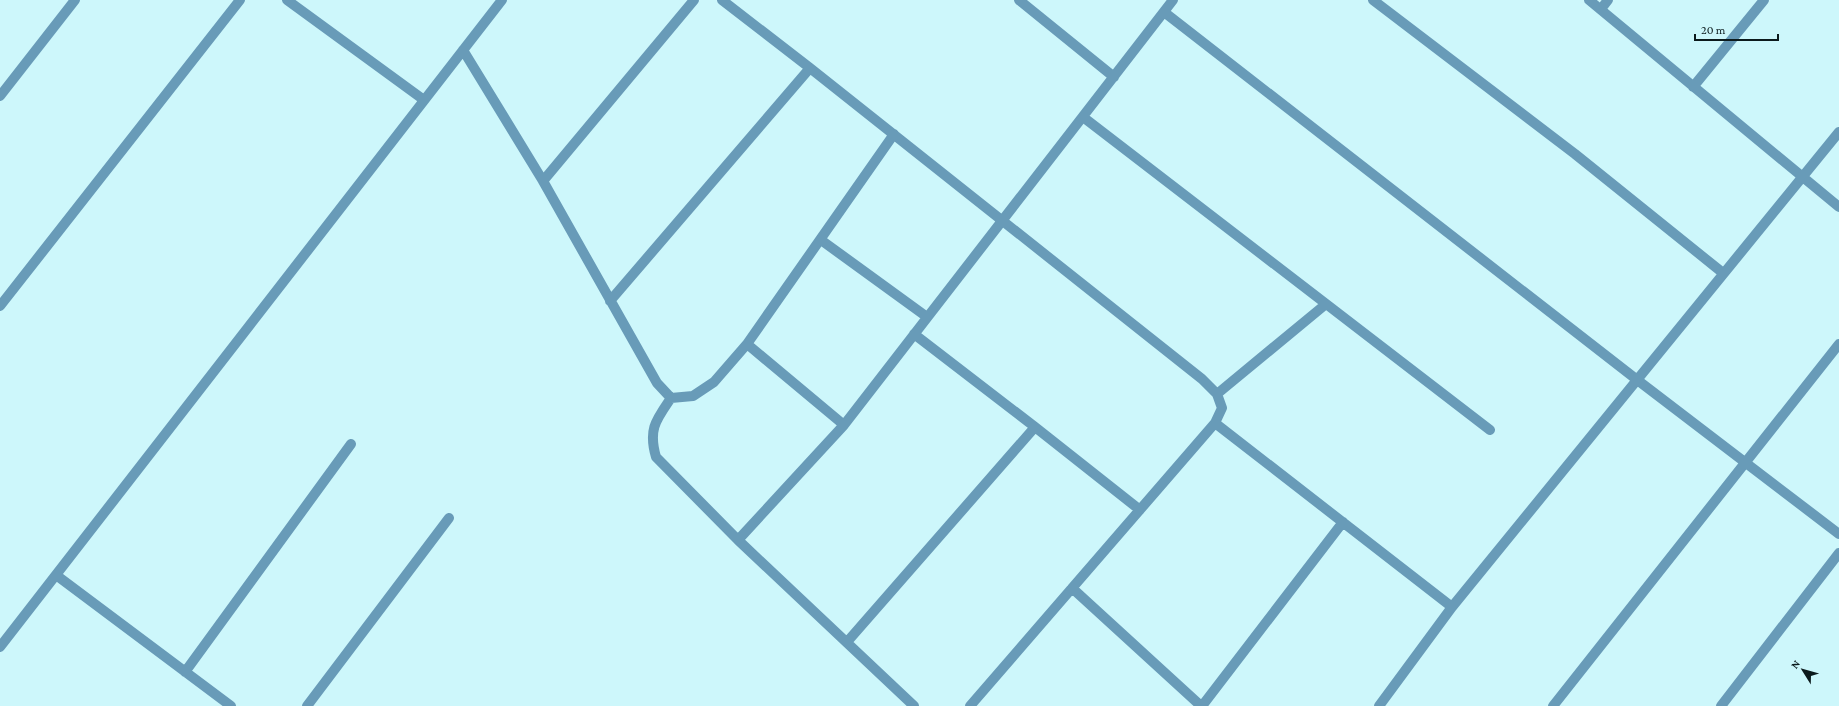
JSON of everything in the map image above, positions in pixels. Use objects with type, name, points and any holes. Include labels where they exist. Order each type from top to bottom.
[{"type":"street","points":[[0,96],[75,0]]},
{"type":"street","points":[[0,306],[240,0]]},
{"type":"street","points":[[287,0],[424,100]]},
{"type":"street","points":[[0,647],[502,0]]},
{"type":"street","points":[[543,181],[694,0]]},
{"type":"street","points":[[722,0],[894,134],[1202,379],[1216,394],[1222,408],[1215,423],[970,706]]},
{"type":"street","points":[[1019,0],[1114,77]]},
{"type":"street","points":[[738,540],[844,425],[1173,0]]},
{"type":"street","points":[[1373,0],[1575,154],[1723,273]]},
{"type":"street","points":[[1589,0],[1802,178],[1839,207]]},
{"type":"street","points":[[1601,9],[1608,0]]},
{"type":"street","points":[[1693,87],[1764,0]]},
{"type":"street","points":[[1164,12],[1636,379],[1746,461],[1839,534]]},
{"type":"street","points":[[463,50],[543,181],[657,383],[671,398]]},
{"type":"street","points":[[610,301],[810,68]]},
{"type":"street","points":[[1083,117],[1490,430]]},
{"type":"street","points":[[1379,706],[1452,607],[1636,379],[1839,132]]},
{"type":"street","points":[[671,398],[693,396],[714,382],[747,344],[894,134]]},
{"type":"street","points":[[821,240],[927,317]]},
{"type":"street","points":[[1216,394],[1326,304]]},
{"type":"street","points":[[914,334],[1036,427],[1140,510]]},
{"type":"street","points":[[747,344],[844,425]]},
{"type":"street","points":[[1553,706],[1839,344]]},
{"type":"street","points":[[671,398],[654,423],[652,445],[656,457],[738,540],[914,706]]},
{"type":"street","points":[[1215,423],[1452,607]]},
{"type":"street","points":[[847,642],[1036,427]]},
{"type":"street","points":[[185,672],[351,444]]},
{"type":"street","points":[[307,706],[449,518]]},
{"type":"street","points":[[1072,588],[1201,706],[1343,522]]},
{"type":"street","points":[[1721,706],[1839,553]]},
{"type":"street","points":[[56,575],[231,706]]}]
